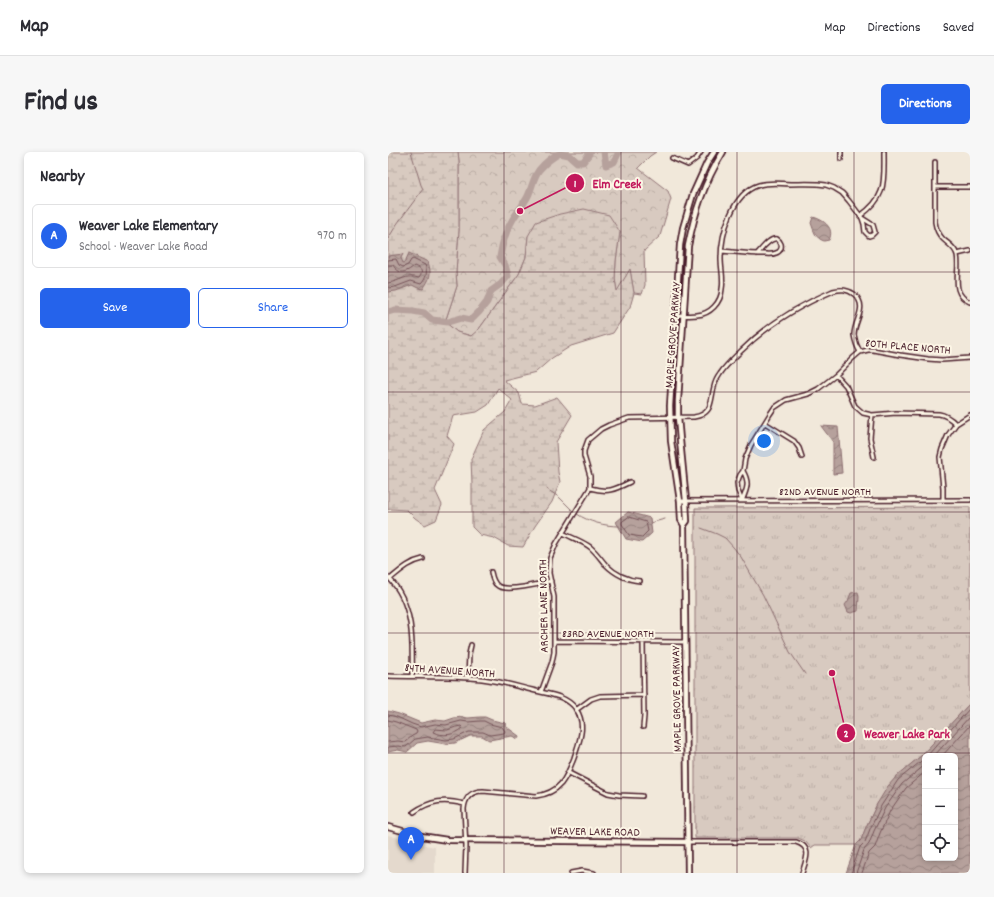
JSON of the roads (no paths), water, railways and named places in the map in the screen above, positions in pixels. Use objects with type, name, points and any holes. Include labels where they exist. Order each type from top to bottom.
[{"type":"main road","name":"MAPLE GROVE PARKWAY","points":[[688,873],[684,525],[681,520],[680,501],[674,460],[670,417],[670,395],[679,256],[683,228],[693,194],[707,163],[714,152]]},
{"type":"main road","name":"MAPLE GROVE PARKWAY","points":[[684,525],[687,521],[686,501],[678,417],[687,262],[691,230],[700,197],[723,152]]},
{"type":"main road","name":"WEAVER LAKE ROAD","points":[[388,826],[405,832],[438,839],[688,842]]},
{"type":"street","points":[[672,158],[688,165],[697,158],[701,152]]},
{"type":"street","points":[[841,152],[841,159]]},
{"type":"street","points":[[861,217],[873,206],[881,194],[884,179],[884,152]]},
{"type":"street","points":[[935,162],[936,228],[942,238],[952,246],[957,254],[958,287],[960,296],[970,302]]},
{"type":"street","points":[[675,315],[696,316],[708,311],[718,303],[722,291],[722,251],[724,234],[732,211],[740,198],[751,189],[765,184],[826,185],[842,193],[861,217],[865,232],[869,236],[874,234],[875,229],[873,224],[861,217]]},
{"type":"street","points":[[935,187],[970,187]]},
{"type":"street","points":[[722,251],[757,254],[772,254],[780,251],[780,241],[778,239],[771,240],[757,254]]},
{"type":"street","points":[[957,254],[970,251]]},
{"type":"street","name":"80TH PLACE NORTH","points":[[590,488],[590,476],[585,462],[584,451],[588,440],[592,436],[609,425],[629,418],[698,416],[706,412],[710,406],[714,386],[721,372],[749,343],[764,330],[792,312],[833,291],[839,289],[845,290],[850,292],[858,299],[860,311],[854,334],[860,352],[873,350],[942,360],[970,358]]},
{"type":"street","points":[[742,501],[738,491],[738,479],[743,471],[747,452],[770,414],[786,400],[814,392],[836,375],[860,352]]},
{"type":"street","points":[[836,375],[846,386],[855,406],[863,413],[872,415],[896,413],[939,414],[949,418],[956,424]]},
{"type":"street","points":[[872,415],[870,438],[874,457]]},
{"type":"street","points":[[943,500],[941,466],[942,449],[948,435],[956,424],[970,415]]},
{"type":"street","points":[[765,423],[794,441],[799,448],[802,457]]},
{"type":"street","points":[[742,501],[747,487],[747,480],[743,471]]},
{"type":"street","points":[[590,488],[604,491],[621,487],[630,482]]},
{"type":"street","name":"ARCHER LANE NORTH","points":[[541,692],[552,662],[555,642],[554,597],[549,573],[550,558],[552,550],[590,488]]},
{"type":"street","name":"82ND AVENUE NORTH","points":[[680,501],[970,500]]},
{"type":"street","points":[[563,533],[583,542],[591,548],[610,570],[629,579],[640,581]]},
{"type":"street","points":[[412,676],[412,643],[408,615],[400,591],[389,578],[415,561],[423,559]]},
{"type":"street","points":[[490,572],[496,585],[500,587],[519,588],[551,581]]},
{"type":"street","name":"83RD AVENUE NORTH","points":[[555,642],[685,642]]},
{"type":"street","points":[[643,642],[643,727]]},
{"type":"street","points":[[468,678],[471,645]]},
{"type":"street","name":"84TH AVENUE NORTH","points":[[388,676],[468,678],[491,681],[561,697],[576,710]]},
{"type":"street","points":[[465,873],[464,804],[469,795],[477,791],[529,796],[550,793],[561,785],[569,773],[580,741],[582,728],[581,721],[576,710],[591,699],[600,696],[644,695]]},
{"type":"street","points":[[569,773],[608,793],[642,796]]},
{"type":"street","points":[[414,812],[429,803],[438,801],[464,804]]},
{"type":"street","name":"WEAVER LAKE ROAD","points":[[688,842],[796,842],[803,845],[807,849],[802,873]]},
{"type":"street","points":[[571,873],[582,871],[594,873]]},
{"type":"water","points":[[813,217],[821,220],[827,225],[831,232],[829,240],[821,240],[817,236],[811,223]]},
{"type":"water","points":[[409,253],[428,262],[430,276],[427,282],[423,289],[412,285],[396,291],[388,292],[388,256],[403,254],[401,258],[403,263],[405,262]]},
{"type":"water","points":[[821,426],[838,427],[842,473],[833,474],[833,442]]},
{"type":"water","points":[[628,512],[650,518],[652,533],[642,542],[626,539],[616,522]]},
{"type":"water","points":[[858,592],[858,611],[851,613],[848,612],[845,605],[851,593]]},
{"type":"water","points":[[970,703],[970,873],[846,873],[856,845],[861,840],[877,804],[888,786],[922,755],[922,861],[958,861],[958,753],[924,753]]},
{"type":"water","points":[[388,711],[421,723],[435,720],[445,721],[462,717],[485,717],[505,723],[508,728],[519,736],[518,739],[512,736],[489,740],[482,736],[470,736],[455,743],[446,744],[428,741],[417,743],[407,752],[398,750],[388,752]]},
{"type":"waterway","points":[[388,239],[397,224],[423,189],[411,152]]},
{"type":"waterway","points":[[388,312],[395,310],[413,311],[424,313],[432,320],[448,322],[461,318],[471,320],[487,302],[491,291],[501,284],[508,276],[505,265],[500,257],[503,242],[506,232],[525,202],[535,176],[539,170],[549,160],[560,153],[569,155],[577,162],[583,162],[589,152]]},
{"type":"waterway","points":[[604,152],[606,165],[614,162],[619,152]]},
{"type":"waterway","points":[[547,489],[560,498],[574,512]]},
{"type":"waterway","points":[[577,514],[597,523],[619,526]]},
{"type":"waterway","points":[[650,523],[665,519]]},
{"type":"waterway","points":[[701,528],[725,538],[741,557],[763,595],[790,652],[805,674]]},
{"type":"place","name":"Elm Creek","points":[[520,211]]},
{"type":"place","name":"Weaver Lake Park","points":[[832,673]]},
{"type":"place","name":"Weaver Lake Elementary","points":[[411,860]]}]
